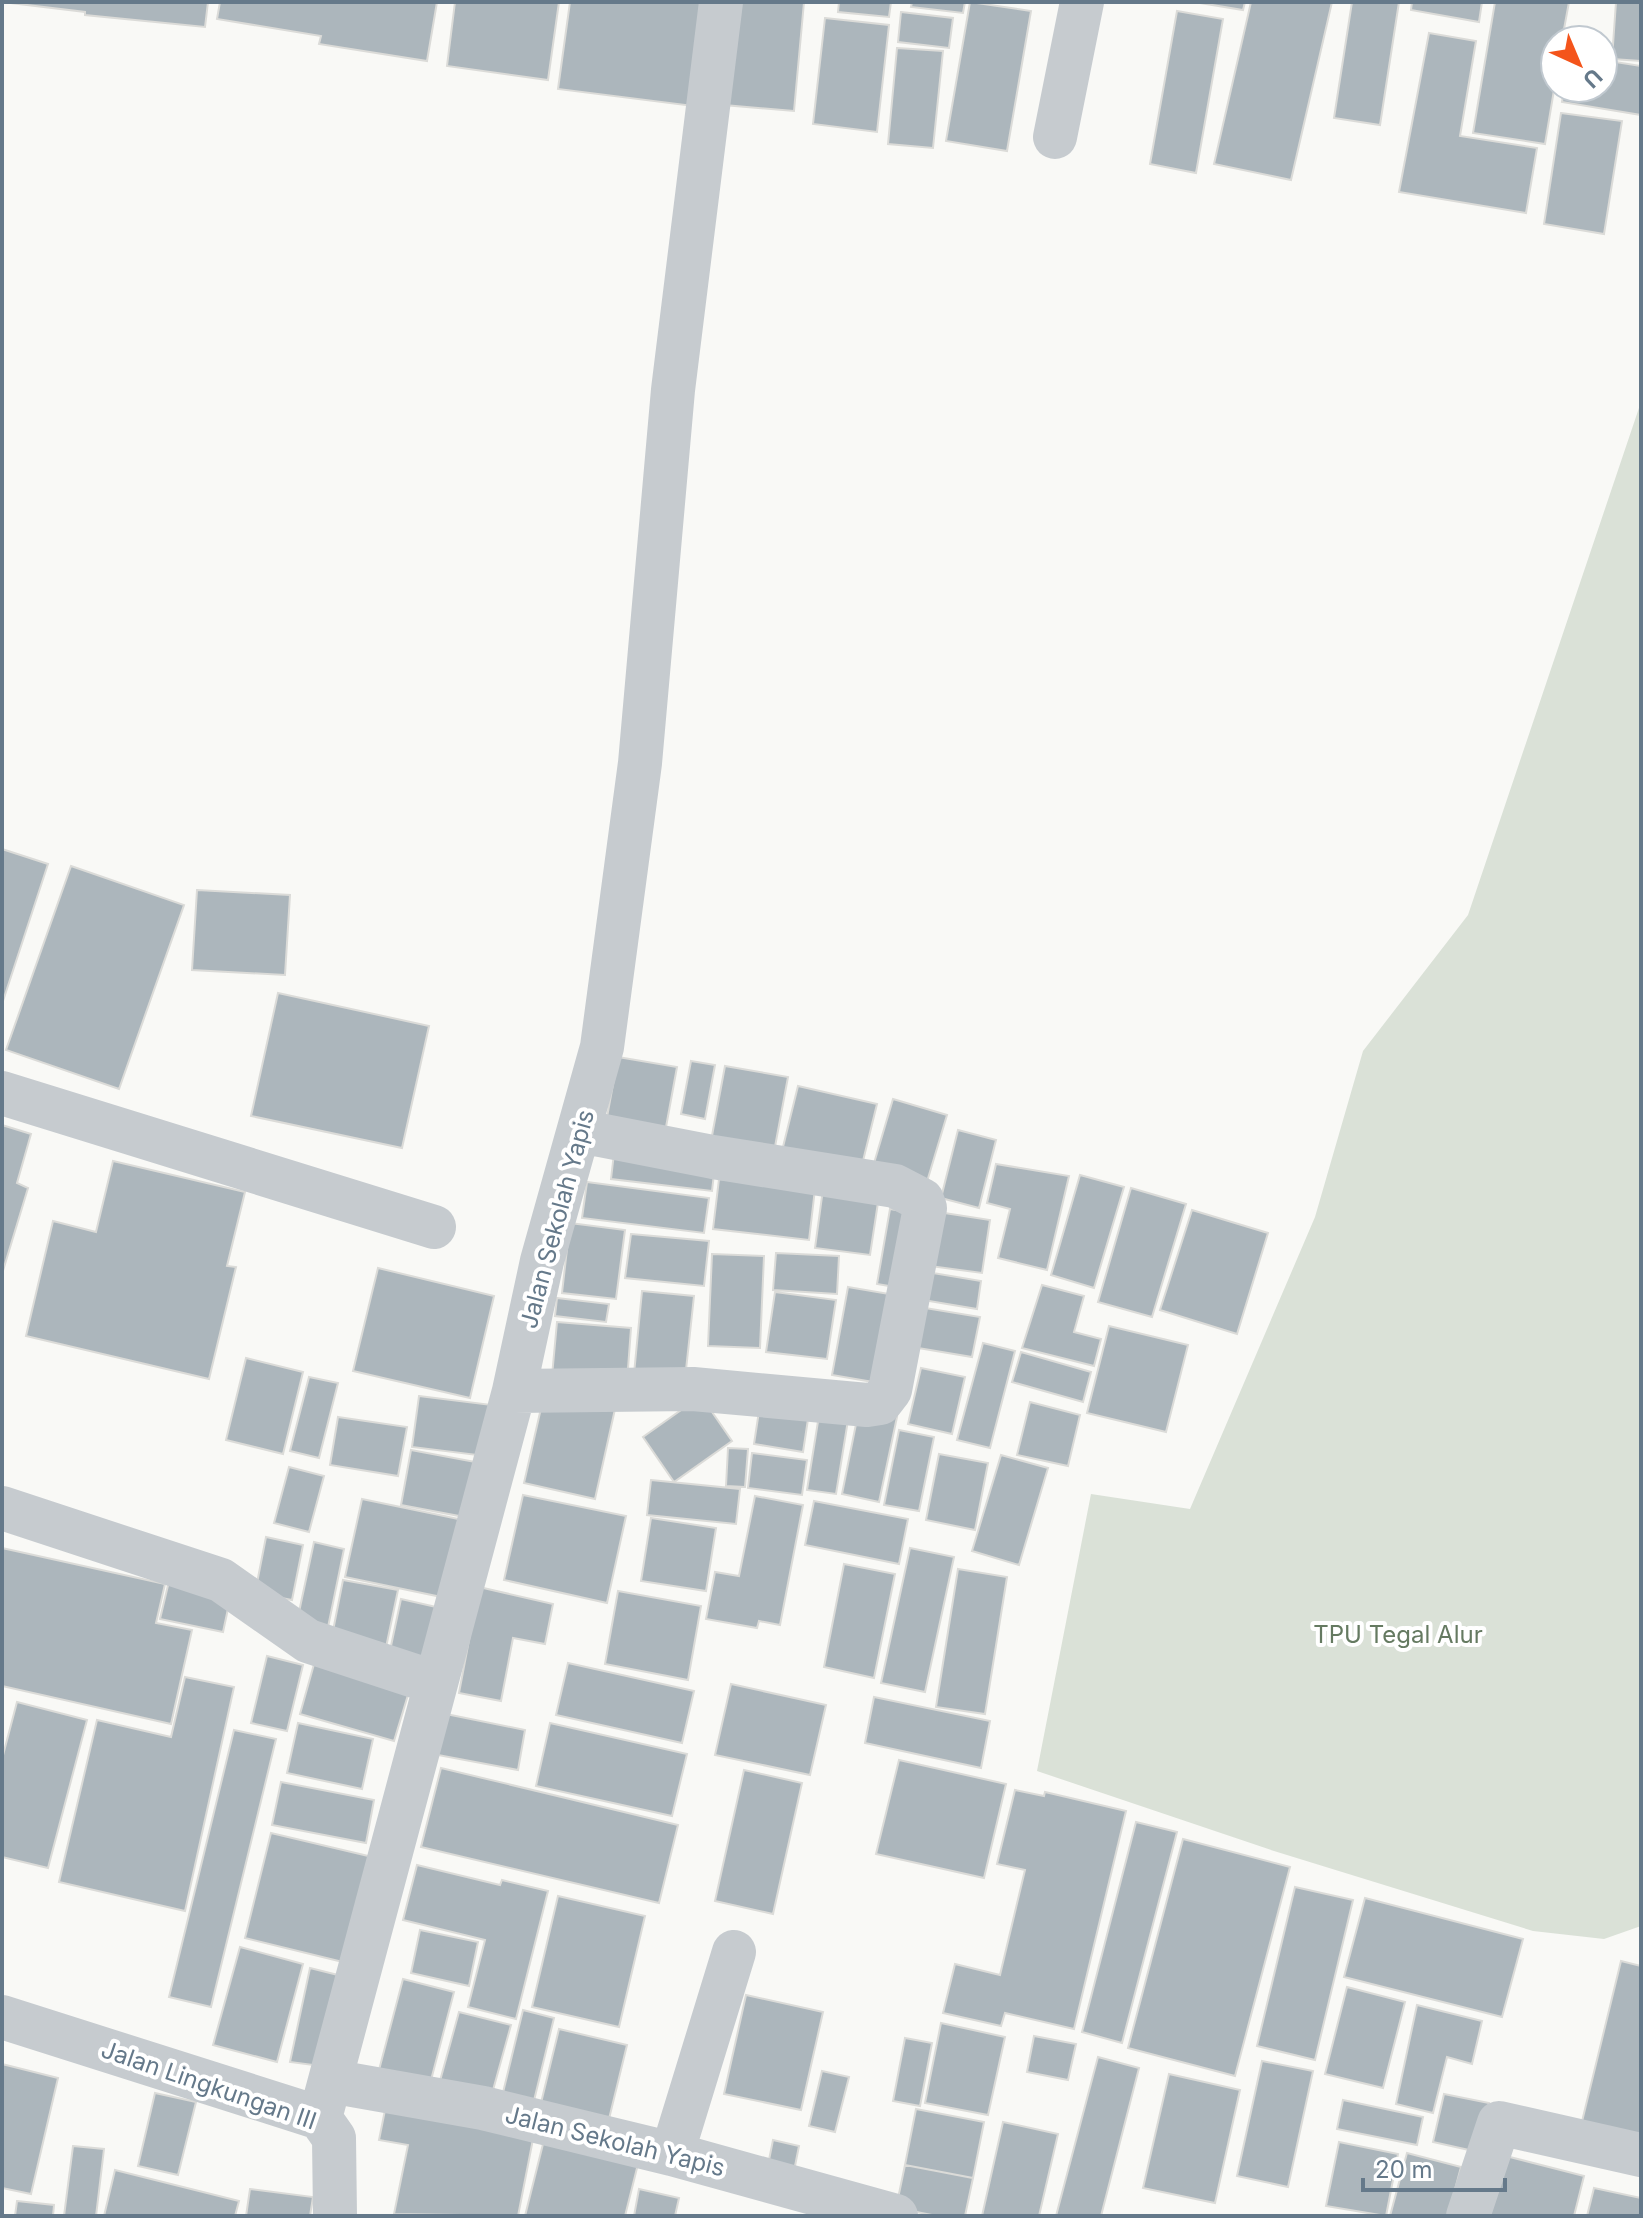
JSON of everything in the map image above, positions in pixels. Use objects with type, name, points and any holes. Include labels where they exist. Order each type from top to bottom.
[{"type":"street","name":"Jalan Sekolah Yapis","points":[[721,2],[673,390],[640,763],[602,1047],[542,1261],[514,1391],[325,2099],[483,2108],[672,2154],[896,2216]]},
{"type":"street","points":[[1055,137],[1082,2]]},
{"type":"street","points":[[2,1093],[434,1227]]},
{"type":"street","points":[[514,1391],[693,1389],[867,1405],[880,1403],[890,1390],[925,1208],[922,1200],[895,1186],[713,1157],[579,1131]]},
{"type":"street","points":[[2,1508],[221,1580],[308,1641],[436,1683]]},
{"type":"street","points":[[672,2154],[734,1952]]},
{"type":"street","name":"Jalan Lingkungan III","points":[[2,2017],[325,2099],[334,2138],[335,2216]]},
{"type":"street","points":[[1468,2216],[1499,2123],[1641,2155]]},
{"type":"green space","name":"TPU Tegal Alur","points":[[1641,402],[1641,1926],[1604,1939],[1533,1931],[1274,1851],[1037,1771],[1091,1494],[1190,1509],[1315,1217],[1363,1051],[1468,915]]},
{"type":"building","points":[[2,2],[208,2],[205,27],[85,15],[85,12]]},
{"type":"building","points":[[220,2],[437,2],[427,61],[319,44],[321,36],[217,19]]},
{"type":"building","points":[[455,2],[559,2],[548,80],[447,66]]},
{"type":"building","points":[[570,2],[708,2],[693,106],[558,89]]},
{"type":"building","points":[[733,2],[804,2],[794,111],[724,105]]},
{"type":"building","points":[[839,2],[891,2],[889,17],[838,12]]},
{"type":"building","points":[[912,2],[965,2],[963,13],[911,7]]},
{"type":"building","points":[[970,2],[1031,11],[1007,151],[946,141]]},
{"type":"building","points":[[1194,2],[1245,2],[1243,10]]},
{"type":"building","points":[[1251,2],[1332,2],[1291,180],[1214,164]]},
{"type":"building","points":[[1352,2],[1399,2],[1380,125],[1334,118]]},
{"type":"building","points":[[1412,2],[1482,2],[1479,22],[1411,10]]},
{"type":"building","points":[[1495,2],[1569,2],[1565,24],[1539,24],[1539,104],[1552,104],[1545,144],[1473,133]]},
{"type":"building","points":[[1616,2],[1641,2],[1641,61],[1619,59],[1619,24],[1614,24]]},
{"type":"building","points":[[1177,11],[1223,19],[1196,173],[1150,164]]},
{"type":"building","points":[[901,12],[953,18],[949,48],[898,42]]},
{"type":"building","points":[[825,18],[889,25],[877,132],[813,124]]},
{"type":"building","points":[[1429,33],[1476,41],[1460,136],[1537,148],[1526,213],[1399,192]]},
{"type":"building","points":[[897,48],[943,51],[933,148],[888,144]]},
{"type":"building","points":[[1619,63],[1641,66],[1641,115],[1574,104],[1619,104]]},
{"type":"building","points":[[1561,113],[1622,121],[1604,234],[1544,224]]},
{"type":"building","points":[[2,849],[48,864],[2,1004]]},
{"type":"building","points":[[71,866],[184,905],[119,1089],[6,1050]]},
{"type":"building","points":[[197,890],[290,895],[285,975],[192,970]]},
{"type":"building","points":[[278,993],[429,1026],[402,1148],[251,1116]]},
{"type":"building","points":[[618,1057],[677,1067],[664,1138],[605,1128]]},
{"type":"building","points":[[691,1061],[715,1065],[705,1119],[681,1114]]},
{"type":"building","points":[[725,1066],[788,1077],[774,1152],[711,1141]]},
{"type":"building","points":[[798,1086],[877,1104],[861,1169],[782,1151]]},
{"type":"building","points":[[893,1099],[947,1115],[926,1185],[872,1170]]},
{"type":"building","points":[[2,1125],[31,1134],[17,1183],[28,1188],[2,1274]]},
{"type":"building","points":[[958,1130],[996,1140],[979,1208],[941,1198]]},
{"type":"building","points":[[614,1153],[715,1165],[712,1191],[611,1179]]},
{"type":"building","points":[[113,1161],[245,1192],[227,1266],[236,1267],[209,1379],[26,1336],[53,1221],[96,1232]]},
{"type":"building","points":[[996,1164],[1069,1176],[1047,1270],[998,1258],[1010,1209],[987,1203]]},
{"type":"building","points":[[1080,1175],[1124,1187],[1094,1288],[1051,1275]]},
{"type":"building","points":[[719,1179],[815,1189],[809,1240],[713,1229]]},
{"type":"building","points":[[587,1182],[709,1198],[704,1233],[582,1218]]},
{"type":"building","points":[[1131,1188],[1186,1204],[1152,1317],[1098,1302]]},
{"type":"building","points":[[823,1189],[879,1196],[870,1255],[815,1248]]},
{"type":"building","points":[[890,1209],[914,1213],[901,1288],[877,1284]]},
{"type":"building","points":[[1192,1210],[1268,1233],[1237,1334],[1160,1310]]},
{"type":"building","points":[[938,1212],[990,1220],[982,1273],[930,1266]]},
{"type":"building","points":[[570,1223],[625,1230],[616,1299],[562,1293]]},
{"type":"building","points":[[631,1234],[709,1241],[704,1286],[625,1278]]},
{"type":"building","points":[[776,1253],[839,1256],[837,1294],[773,1290]]},
{"type":"building","points":[[712,1254],[764,1256],[760,1348],[708,1346]]},
{"type":"building","points":[[378,1268],[494,1296],[470,1398],[353,1371]]},
{"type":"building","points":[[921,1271],[981,1281],[977,1309],[917,1299]]},
{"type":"building","points":[[1042,1285],[1084,1296],[1074,1332],[1101,1339],[1094,1366],[1022,1348]]},
{"type":"building","points":[[848,1287],[895,1295],[879,1383],[832,1375]]},
{"type":"building","points":[[642,1291],[694,1296],[685,1379],[634,1374]]},
{"type":"building","points":[[775,1292],[836,1300],[827,1359],[766,1352]]},
{"type":"building","points":[[557,1298],[609,1304],[606,1322],[555,1316]]},
{"type":"building","points":[[913,1306],[980,1317],[972,1357],[906,1346]]},
{"type":"building","points":[[557,1322],[631,1328],[627,1382],[552,1376]]},
{"type":"building","points":[[1109,1326],[1188,1345],[1166,1432],[1087,1413]]},
{"type":"building","points":[[983,1343],[1015,1351],[990,1448],[957,1440]]},
{"type":"building","points":[[1021,1352],[1091,1372],[1083,1402],[1012,1382]]},
{"type":"building","points":[[246,1358],[303,1372],[283,1454],[226,1440]]},
{"type":"building","points":[[921,1368],[965,1377],[952,1434],[908,1424]]},
{"type":"building","points":[[309,1377],[338,1383],[319,1458],[290,1451]]},
{"type":"building","points":[[544,1395],[615,1409],[595,1499],[524,1483]]},
{"type":"building","points":[[419,1396],[492,1405],[485,1456],[412,1447]]},
{"type":"building","points":[[701,1396],[732,1441],[674,1482],[643,1437]]},
{"type":"building","points":[[761,1398],[810,1406],[803,1452],[754,1444]]},
{"type":"building","points":[[1030,1402],[1080,1415],[1068,1466],[1017,1455]]},
{"type":"building","points":[[820,1409],[849,1414],[836,1494],[807,1490]]},
{"type":"building","points":[[859,1409],[897,1417],[879,1502],[842,1494]]},
{"type":"building","points":[[338,1417],[407,1427],[398,1476],[330,1465]]},
{"type":"building","points":[[899,1430],[934,1437],[919,1511],[884,1505]]},
{"type":"building","points":[[728,1448],[748,1449],[745,1487],[726,1486]]},
{"type":"building","points":[[411,1450],[486,1464],[475,1519],[401,1505]]},
{"type":"building","points":[[752,1453],[807,1460],[802,1495],[748,1488]]},
{"type":"building","points":[[939,1454],[988,1463],[975,1530],[926,1520]]},
{"type":"building","points":[[1001,1455],[1048,1468],[1019,1565],[972,1551]]},
{"type":"building","points":[[289,1467],[324,1476],[309,1532],[274,1523]]},
{"type":"building","points":[[651,1480],[740,1489],[736,1524],[647,1515]]},
{"type":"building","points":[[523,1495],[626,1516],[607,1603],[504,1580]]},
{"type":"building","points":[[755,1496],[803,1505],[780,1625],[759,1621],[757,1628],[706,1619],[715,1572],[739,1576]]},
{"type":"building","points":[[362,1499],[468,1521],[451,1599],[345,1577]]},
{"type":"building","points":[[814,1501],[908,1519],[899,1564],[805,1545]]},
{"type":"building","points":[[651,1518],[716,1528],[706,1591],[641,1581]]},
{"type":"building","points":[[266,1537],[303,1545],[292,1600],[255,1593]]},
{"type":"building","points":[[314,1542],[344,1549],[327,1632],[296,1626]]},
{"type":"building","points":[[2,1548],[165,1584],[156,1623],[192,1630],[171,1724],[2,1686]]},
{"type":"building","points":[[910,1548],[954,1557],[925,1692],[881,1683]]},
{"type":"building","points":[[844,1564],[895,1574],[874,1678],[824,1667]]},
{"type":"building","points":[[958,1569],[1007,1577],[985,1714],[936,1707]]},
{"type":"building","points":[[170,1577],[232,1590],[223,1632],[160,1619]]},
{"type":"building","points":[[343,1580],[398,1590],[384,1657],[330,1646]]},
{"type":"building","points":[[479,1587],[553,1604],[545,1644],[513,1638],[501,1701],[459,1693]]},
{"type":"building","points":[[618,1591],[701,1606],[688,1680],[605,1664]]},
{"type":"building","points":[[401,1599],[445,1609],[432,1669],[388,1660]]},
{"type":"building","points":[[267,1656],[303,1665],[287,1731],[251,1723]]},
{"type":"building","points":[[316,1657],[411,1685],[394,1741],[300,1714]]},
{"type":"building","points":[[568,1663],[694,1691],[682,1743],[556,1715]]},
{"type":"building","points":[[185,1677],[234,1687],[185,1911],[59,1882],[97,1720],[171,1737]]},
{"type":"building","points":[[731,1684],[826,1705],[810,1775],[715,1755]]},
{"type":"building","points":[[874,1697],[990,1721],[981,1768],[865,1743]]},
{"type":"building","points":[[17,1702],[87,1720],[48,1868],[2,1857],[2,1759]]},
{"type":"building","points":[[446,1714],[525,1730],[518,1770],[438,1755]]},
{"type":"building","points":[[298,1723],[373,1739],[362,1789],[287,1773]]},
{"type":"building","points":[[550,1723],[687,1754],[672,1816],[536,1786]]},
{"type":"building","points":[[234,1730],[276,1739],[211,2007],[169,1997]]},
{"type":"building","points":[[899,1760],[1006,1784],[984,1878],[876,1854]]},
{"type":"building","points":[[441,1768],[678,1825],[659,1903],[421,1847]]},
{"type":"building","points":[[744,1770],[802,1783],[773,1914],[715,1901]]},
{"type":"building","points":[[281,1782],[374,1800],[366,1843],[272,1825]]},
{"type":"building","points":[[1015,1790],[1044,1796],[1045,1792],[1126,1811],[1074,2029],[1005,2013],[1001,2026],[943,2013],[955,1964],[1000,1975],[1025,1870],[997,1864]]},
{"type":"building","points":[[1136,1822],[1177,1832],[1122,2043],[1082,2032]]},
{"type":"building","points":[[271,1833],[381,1859],[355,1965],[245,1938]]},
{"type":"building","points":[[1183,1839],[1290,1867],[1235,2076],[1128,2048]]},
{"type":"building","points":[[417,1865],[500,1885],[502,1880],[548,1891],[516,2019],[468,2007],[485,1940],[403,1920]]},
{"type":"building","points":[[1295,1887],[1353,1900],[1315,2060],[1257,2046]]},
{"type":"building","points":[[558,1896],[645,1916],[619,2027],[532,2007]]},
{"type":"building","points":[[1365,1898],[1523,1939],[1502,2017],[1344,1977]]},
{"type":"building","points":[[420,1930],[478,1942],[469,1986],[411,1973]]},
{"type":"building","points":[[240,1947],[303,1964],[277,2062],[213,2045]]},
{"type":"building","points":[[1621,1961],[1641,1966],[1641,2153],[1578,2138]]},
{"type":"building","points":[[310,1968],[350,1978],[328,2067],[290,2062]]},
{"type":"building","points":[[403,1979],[454,1992],[430,2084],[379,2070]]},
{"type":"building","points":[[1347,1987],[1405,2002],[1383,2088],[1325,2074]]},
{"type":"building","points":[[746,1995],[823,2012],[801,2110],[724,2094]]},
{"type":"building","points":[[1417,2005],[1482,2021],[1472,2064],[1447,2057],[1433,2113],[1396,2104]]},
{"type":"building","points":[[523,2010],[554,2018],[531,2113],[500,2105]]},
{"type":"building","points":[[459,2012],[511,2025],[490,2101],[438,2088]]},
{"type":"building","points":[[941,2023],[1005,2037],[988,2115],[925,2103]]},
{"type":"building","points":[[559,2029],[627,2045],[608,2123],[540,2107]]},
{"type":"building","points":[[1034,2036],[1076,2044],[1068,2080],[1027,2072]]},
{"type":"building","points":[[905,2038],[932,2043],[920,2106],[893,2101]]},
{"type":"building","points":[[1098,2057],[1139,2068],[1101,2216],[1056,2216]]},
{"type":"building","points":[[1262,2061],[1313,2071],[1288,2187],[1237,2176]]},
{"type":"building","points":[[2,2064],[58,2078],[31,2194],[2,2188]]},
{"type":"building","points":[[822,2071],[849,2077],[835,2132],[809,2126]]},
{"type":"building","points":[[1169,2074],[1240,2090],[1215,2203],[1143,2188]]},
{"type":"building","points":[[155,2093],[196,2102],[178,2175],[138,2166]]},
{"type":"building","points":[[1444,2094],[1489,2103],[1478,2152],[1433,2142]]},
{"type":"building","points":[[1343,2100],[1423,2117],[1417,2145],[1337,2129]]},
{"type":"building","points":[[916,2109],[984,2122],[973,2178],[905,2165]]},
{"type":"building","points":[[385,2110],[534,2134],[518,2216],[394,2214],[408,2145],[379,2140]]},
{"type":"building","points":[[1003,2122],[1058,2134],[1039,2216],[982,2216]]},
{"type":"building","points":[[547,2128],[641,2152],[625,2216],[525,2216]]},
{"type":"building","points":[[773,2140],[799,2146],[793,2176],[767,2170]]},
{"type":"building","points":[[1339,2142],[1398,2154],[1386,2216],[1326,2206]]},
{"type":"building","points":[[73,2146],[104,2149],[96,2216],[64,2216]]},
{"type":"building","points":[[1407,2153],[1461,2167],[1448,2216],[1390,2216]]},
{"type":"building","points":[[1502,2155],[1584,2176],[1574,2216],[1486,2216]]},
{"type":"building","points":[[905,2165],[973,2178],[965,2216],[937,2216],[896,2208]]},
{"type":"building","points":[[115,2170],[239,2201],[235,2216],[104,2216]]},
{"type":"building","points":[[1594,2188],[1641,2198],[1641,2216],[1587,2216]]},
{"type":"building","points":[[250,2189],[313,2197],[310,2216],[246,2216]]},
{"type":"building","points":[[639,2189],[679,2198],[675,2216],[634,2216]]},
{"type":"building","points":[[17,2201],[54,2205],[53,2216],[15,2216]]}]
